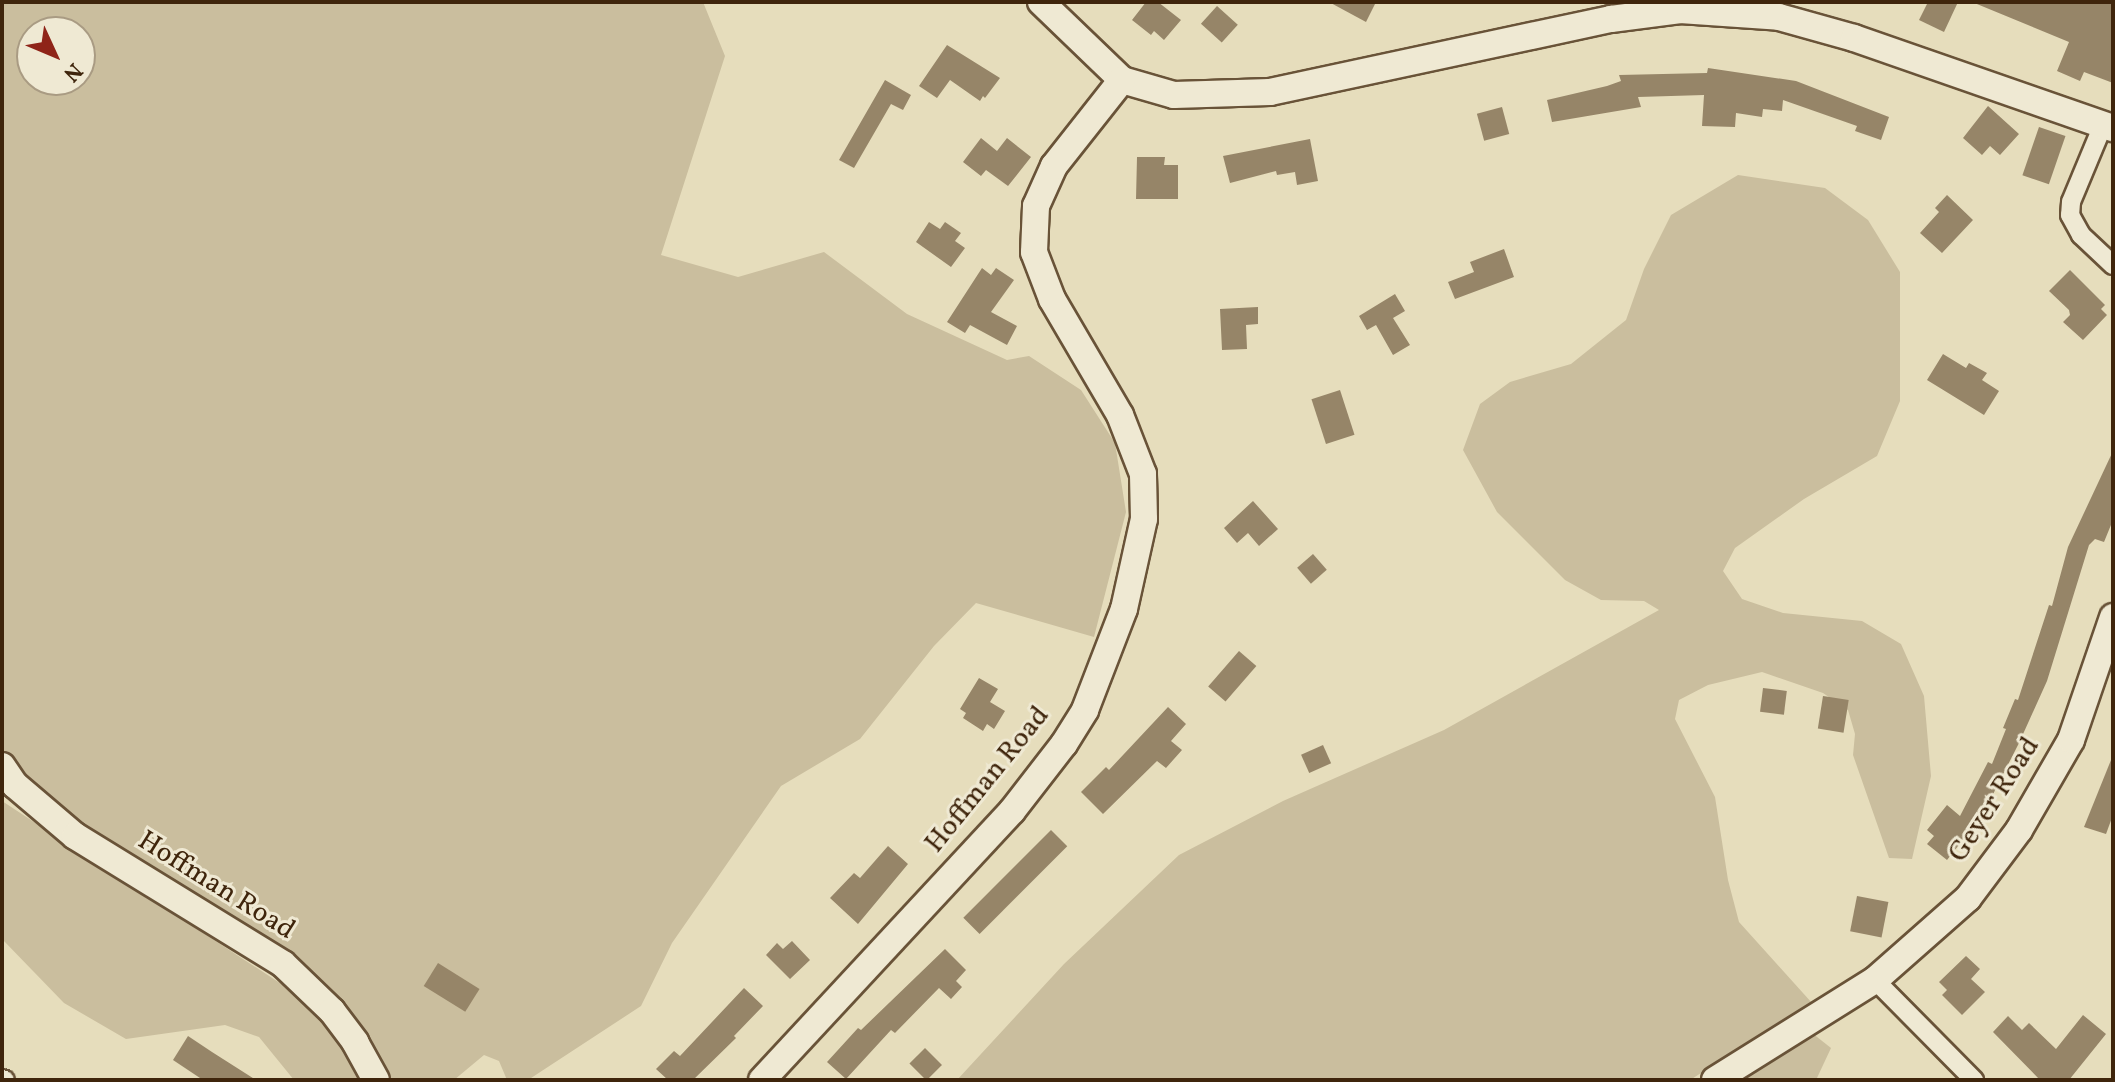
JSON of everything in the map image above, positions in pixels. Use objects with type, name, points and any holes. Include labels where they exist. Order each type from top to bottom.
[{"type":"street","points":[[1041,2],[1122,80],[1174,95],[1270,92],[1611,19],[1680,10],[1779,17],[1854,38],[2108,126],[2071,202],[2070,215],[2081,235],[2113,265]]},
{"type":"street","name":"Hoffman Road","points":[[762,1080],[1012,811],[1064,744],[1085,710],[1124,609],[1144,519],[1143,474],[1120,415],[1058,310],[1034,252],[1036,206],[1054,166],[1122,80]]},
{"type":"street","name":"Geyer Road","points":[[1715,1080],[1875,980],[1968,898],[2019,830],[2071,740],[2113,617]]},
{"type":"street","name":"Hoffman Road","points":[[2,766],[15,785],[75,836],[283,964],[332,1011],[355,1042],[376,1080]]},
{"type":"street","points":[[1875,980],[1974,1080]]},
{"type":"shaded area","points":[[2,2],[703,2],[725,56],[661,255],[738,277],[824,252],[907,314],[1007,360],[1029,356],[1081,390],[1115,443],[1126,512],[1094,637],[976,603],[934,646],[860,739],[781,786],[672,943],[641,1006],[528,1080],[507,1080],[499,1061],[484,1055],[454,1080],[376,1080],[332,1011],[75,836],[2,766]]},
{"type":"shaded area","points":[[1738,175],[1825,188],[1868,220],[1900,272],[1900,401],[1877,456],[1804,499],[1735,548],[1723,571],[1742,599],[1783,613],[1862,621],[1901,644],[1924,696],[1931,776],[1912,859],[1889,858],[1853,755],[1855,734],[1848,710],[1823,693],[1762,672],[1708,685],[1679,700],[1675,719],[1715,797],[1728,880],[1739,922],[1812,1003],[1690,1080],[957,1080],[1064,964],[1179,855],[1283,801],[1444,730],[1659,610],[1644,601],[1601,600],[1565,580],[1497,512],[1463,450],[1480,404],[1510,382],[1571,364],[1626,320],[1644,269],[1671,215]]},
{"type":"shaded area","points":[[2,801],[292,991],[339,1039],[358,1080],[294,1080],[259,1037],[225,1025],[126,1039],[64,1003],[2,939]]},
{"type":"shaded area","points":[[1812,1033],[1831,1048],[1816,1080],[1742,1080]]},
{"type":"building","points":[[1146,2],[1158,2],[1181,20],[1164,40],[1154,31],[1151,35],[1132,20]]},
{"type":"building","points":[[1329,2],[1376,2],[1366,22]]},
{"type":"building","points":[[1928,2],[1958,2],[1944,32],[1919,20]]},
{"type":"building","points":[[1972,2],[2113,2],[2113,83],[2084,72],[2080,81],[2057,71],[2069,42]]},
{"type":"building","points":[[1217,6],[1238,25],[1222,43],[1201,24]]},
{"type":"building","points":[[947,45],[1000,78],[985,98],[983,96],[980,101],[950,80],[937,98],[919,86]]},
{"type":"building","points":[[1708,68],[1796,81],[1889,117],[1881,140],[1855,131],[1857,126],[1783,100],[1782,111],[1763,109],[1762,117],[1736,113],[1735,127],[1702,126],[1704,95],[1638,97],[1641,107],[1552,122],[1547,100],[1607,86],[1621,81],[1619,75],[1707,73]]},
{"type":"building","points":[[885,80],[911,95],[903,110],[891,104],[854,168],[839,160]]},
{"type":"building","points":[[1988,106],[2019,134],[2000,155],[1990,146],[1982,155],[1963,138]]},
{"type":"building","points":[[1502,107],[1509,134],[1484,141],[1477,114]]},
{"type":"building","points":[[2039,127],[2065,136],[2049,184],[2022,175]]},
{"type":"building","points":[[981,138],[997,151],[1007,138],[1031,157],[1008,186],[986,170],[981,176],[963,162]]},
{"type":"building","points":[[1310,139],[1318,181],[1297,185],[1295,172],[1277,175],[1276,171],[1230,183],[1223,156]]},
{"type":"building","points":[[1137,157],[1165,157],[1164,165],[1178,165],[1178,199],[1136,199]]},
{"type":"building","points":[[1947,195],[1973,220],[1942,253],[1920,233],[1939,212],[1935,208]]},
{"type":"building","points":[[929,222],[940,229],[945,222],[961,233],[955,241],[965,248],[951,267],[916,242]]},
{"type":"building","points":[[1504,249],[1514,277],[1455,299],[1448,282],[1474,272],[1470,262]]},
{"type":"building","points":[[982,268],[991,275],[996,268],[1014,280],[991,312],[1017,326],[1007,345],[970,325],[965,333],[947,322]]},
{"type":"building","points":[[2070,270],[2105,305],[2101,309],[2107,315],[2083,340],[2063,322],[2070,315],[2069,310],[2049,291]]},
{"type":"building","points":[[1395,294],[1405,311],[1393,318],[1410,345],[1393,355],[1376,325],[1367,330],[1359,316]]},
{"type":"building","points":[[1258,307],[1258,324],[1246,325],[1247,349],[1222,350],[1220,309]]},
{"type":"building","points":[[1943,354],[1966,368],[1969,363],[1987,373],[1982,380],[1999,391],[1984,415],[1927,380]]},
{"type":"building","points":[[1340,390],[1355,435],[1326,444],[1311,399]]},
{"type":"building","points":[[2113,451],[2113,520],[2104,542],[2095,539],[2089,545],[2047,681],[2019,743],[1983,814],[1947,860],[1927,844],[1934,836],[1927,830],[1947,805],[1960,816],[1988,762],[1992,764],[2006,729],[2003,728],[2015,699],[2018,700],[2049,605],[2052,606],[2068,547]]},
{"type":"building","points":[[1253,501],[1278,529],[1259,546],[1248,533],[1237,543],[1224,528]]},
{"type":"building","points":[[1313,554],[1327,570],[1311,584],[1297,568]]},
{"type":"building","points":[[1239,651],[1256,666],[1226,702],[1208,686]]},
{"type":"building","points":[[979,678],[998,689],[990,702],[1005,711],[994,729],[987,724],[983,731],[963,718],[966,713],[960,709]]},
{"type":"building","points":[[1763,688],[1787,691],[1784,715],[1760,712]]},
{"type":"building","points":[[1823,696],[1849,700],[1844,733],[1818,729]]},
{"type":"building","points":[[1168,707],[1186,724],[1171,741],[1182,750],[1166,768],[1157,761],[1103,814],[1081,792],[1106,767],[1109,770]]},
{"type":"building","points":[[1323,745],[1331,763],[1309,773],[1301,755]]},
{"type":"building","points":[[2111,760],[2113,815],[2106,834],[2084,827]]},
{"type":"building","points":[[1051,830],[1067,846],[980,934],[963,918]]},
{"type":"building","points":[[888,846],[908,864],[858,924],[830,898],[854,873],[860,878]]},
{"type":"building","points":[[1857,896],[1888,902],[1882,937],[1850,931]]},
{"type":"building","points":[[792,941],[810,960],[790,979],[766,955],[777,943],[783,949]]},
{"type":"building","points":[[945,949],[966,970],[956,981],[962,987],[951,999],[939,988],[895,1033],[891,1030],[846,1079],[827,1062],[858,1028],[861,1030]]},
{"type":"building","points":[[1966,956],[1980,969],[1971,979],[1985,992],[1962,1015],[1942,995],[1947,990],[1939,982]]},
{"type":"building","points":[[438,963],[480,989],[465,1012],[424,986]]},
{"type":"building","points":[[744,988],[763,1006],[693,1080],[668,1080],[656,1069],[674,1051],[680,1056]]},
{"type":"building","points":[[2083,1015],[2106,1034],[2069,1080],[2040,1080],[1993,1032],[2008,1016],[2022,1030],[2029,1023],[2056,1049]]},
{"type":"building","points":[[188,1036],[256,1080],[203,1080],[173,1060]]},
{"type":"building","points":[[925,1048],[942,1065],[926,1080],[909,1064]]}]
